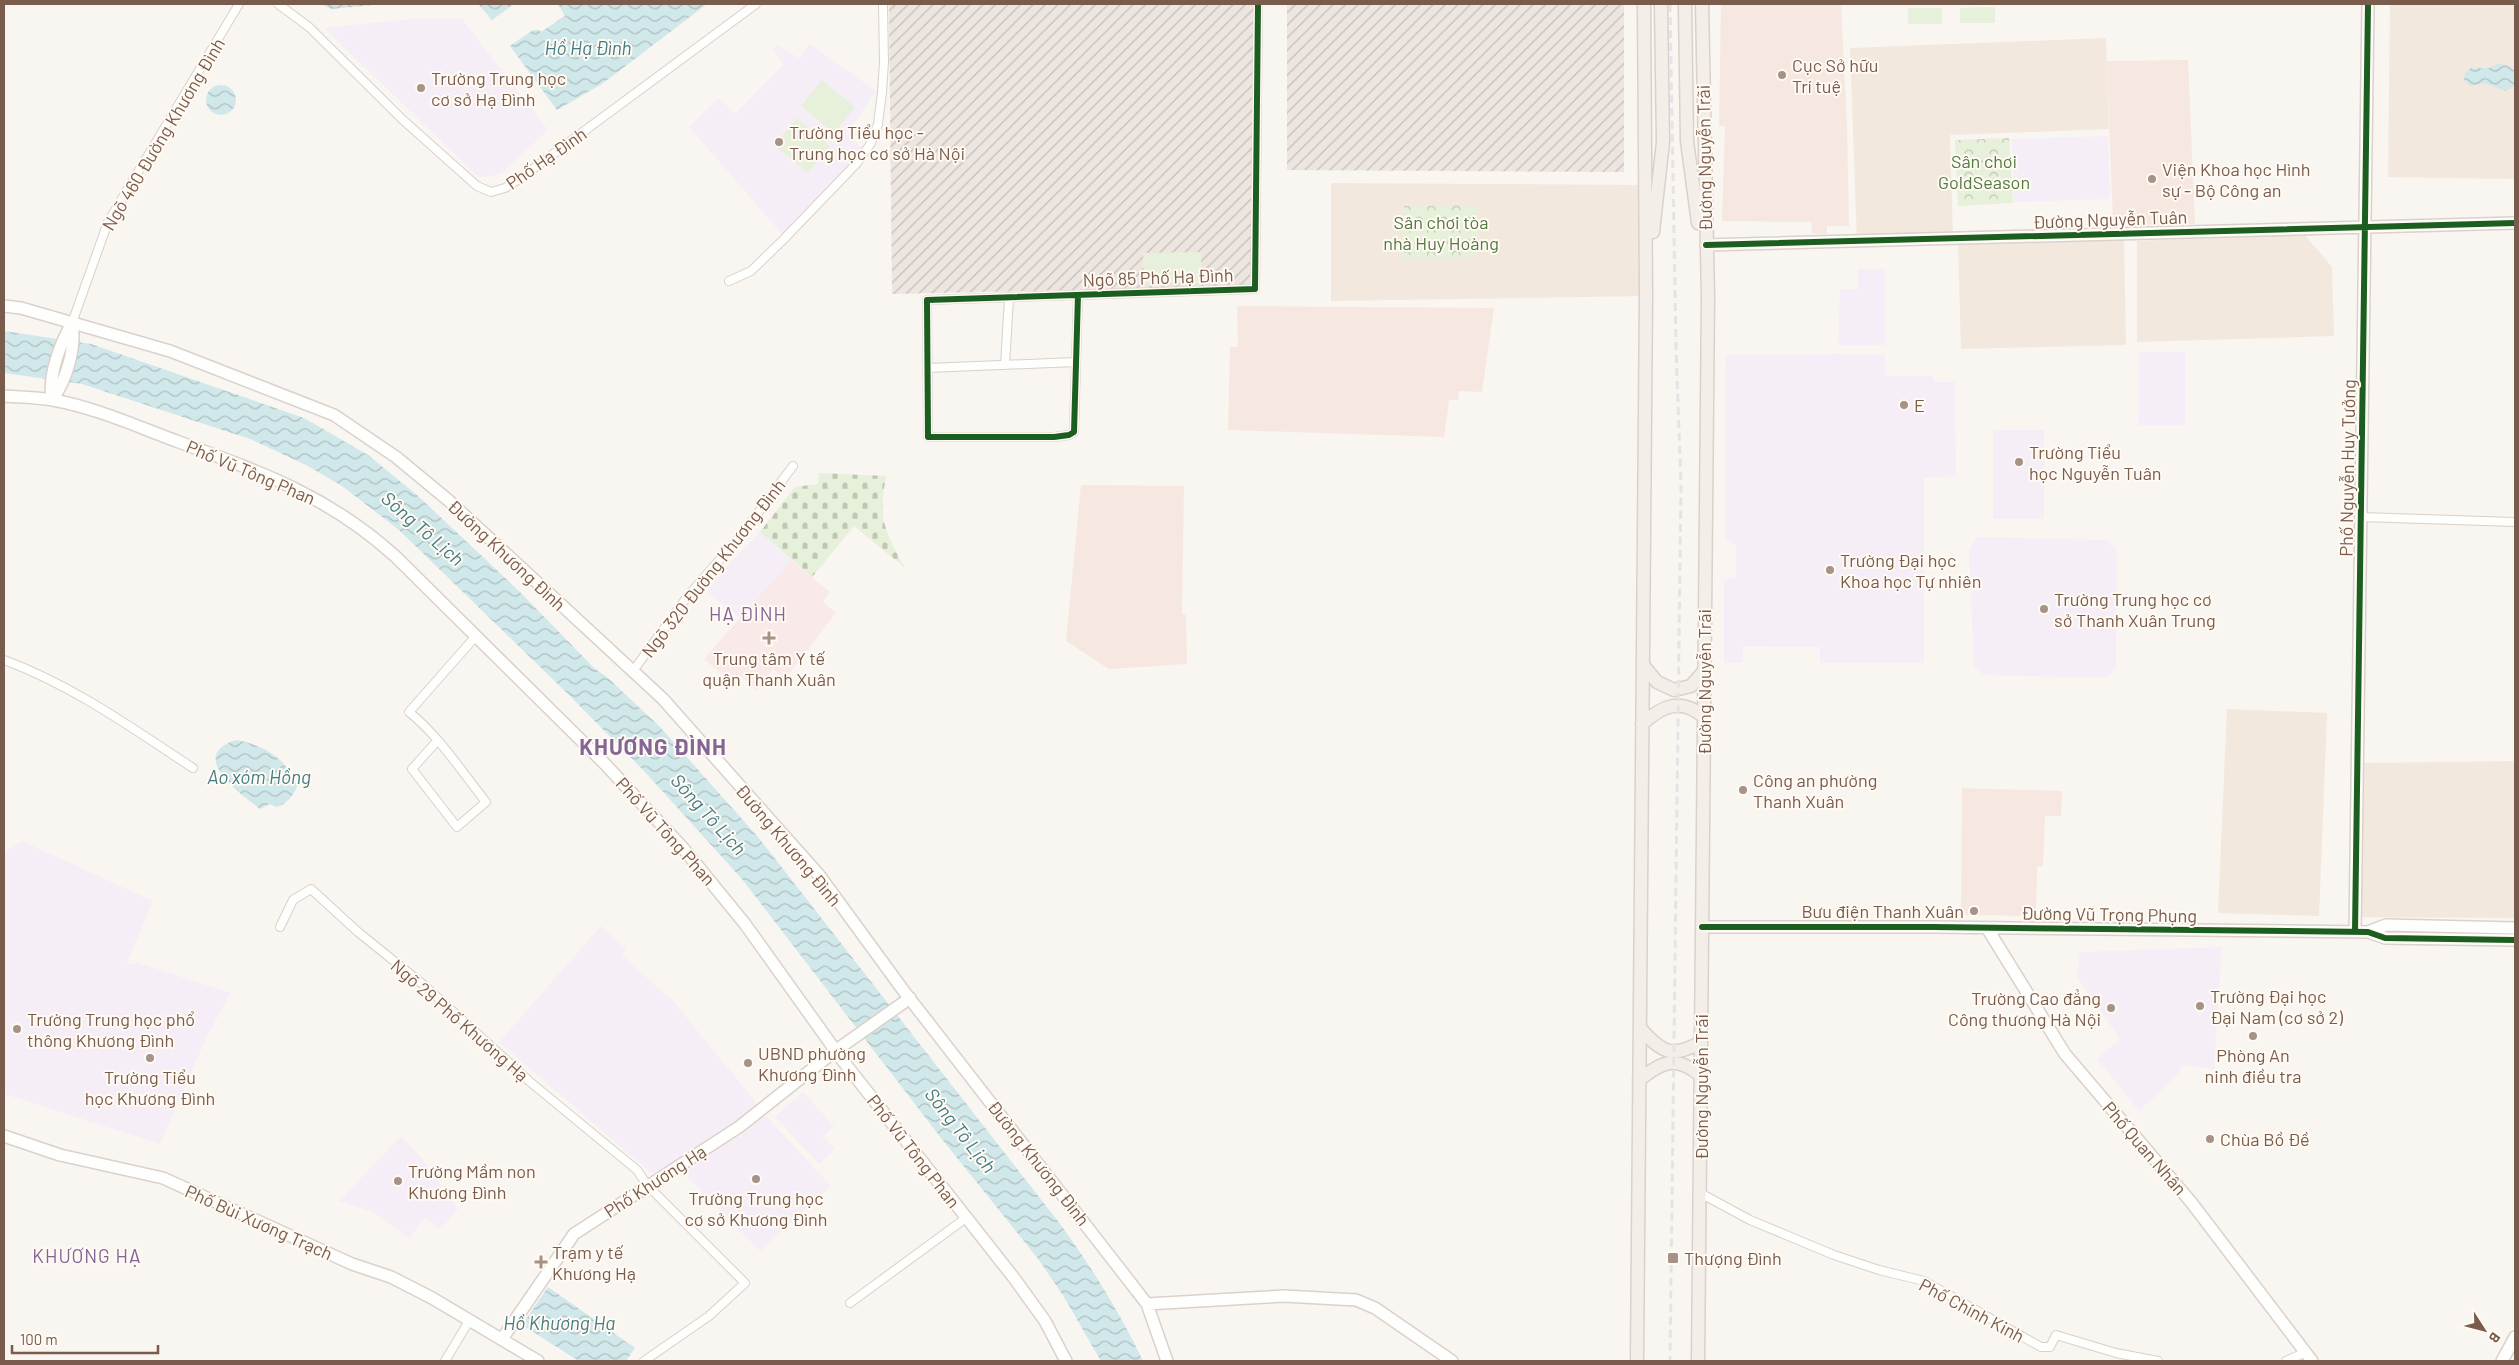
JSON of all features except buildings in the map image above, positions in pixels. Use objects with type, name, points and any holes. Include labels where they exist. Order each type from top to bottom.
[{"type":"main road","points":[[1636,1361],[1646,296],[1644,4]]},
{"type":"main road","points":[[1646,296],[1663,142],[1661,4]]},
{"type":"main road","points":[[1685,4],[1687,141],[1708,297]]},
{"type":"main road","name":"Đường Nguyễn Trãi","points":[[1698,1361],[1708,297],[1702,4]]},
{"type":"main road","points":[[1643,665],[1657,682],[1674,690],[1691,686],[1704,671]]},
{"type":"main road","points":[[1642,724],[1658,710],[1670,706],[1689,707],[1704,717]]},
{"type":"main road","points":[[1640,1028],[1653,1043],[1672,1052],[1683,1051],[1701,1042]]},
{"type":"main road","points":[[1639,1080],[1663,1064],[1682,1063],[1701,1076]]},
{"type":"street","name":"Ngõ 460 Đường Khương Đình","points":[[72,323],[92,261],[112,215],[239,4]]},
{"type":"street","name":"Phố Hạ Đình","points":[[278,4],[309,27],[403,120],[470,180],[477,186],[491,192],[505,188],[522,177],[756,4]]},
{"type":"street","points":[[729,281],[751,271],[857,163],[872,143],[878,124],[882,92],[884,62],[883,4]]},
{"type":"street","name":"Ngõ 85 Phố Hạ Đình","points":[[928,368],[927,300],[1255,289],[1258,4]]},
{"type":"street","name":"Phố Nguyễn Huy Tưởng","points":[[2355,932],[2368,4]]},
{"type":"street","name":"Đường Nguyễn Tuân","points":[[1706,245],[2515,223]]},
{"type":"street","points":[[1076,362],[928,368],[928,437],[1054,437],[1069,435],[1074,432],[1078,295]]},
{"type":"street","points":[[1005,365],[1008,298]]},
{"type":"street","name":"Đường Khương Đình","points":[[4,306],[21,308],[170,351],[334,415],[396,457],[448,500],[663,699],[819,875],[905,1001],[1148,1304],[1167,1361]]},
{"type":"street","points":[[52,400],[72,323]]},
{"type":"street","name":"Phố Vũ Tông Phan","points":[[4,396],[52,400],[83,407],[209,453],[316,498],[373,535],[664,824],[735,911],[835,1051],[1045,1321],[1066,1361]]},
{"type":"street","name":"Ngõ 320 Đường Khương Đình","points":[[633,671],[687,597],[742,534],[793,466]]},
{"type":"street","points":[[2361,517],[2515,522]]},
{"type":"street","points":[[437,741],[412,769],[457,826],[486,802],[437,741],[421,722],[409,712],[476,636]]},
{"type":"street","points":[[4,660],[37,672],[82,697],[193,768]]},
{"type":"street","name":"Ngõ 29 Phố Khương Hạ","points":[[280,927],[293,900],[311,889],[358,932],[424,986],[529,1081],[637,1170],[647,1185]]},
{"type":"street","name":"Đường Vũ Trọng Phụng","points":[[2368,932],[2386,924],[2515,928]]},
{"type":"street","name":"Đường Vũ Trọng Phụng","points":[[1702,927],[2368,932],[2385,938],[2515,940]]},
{"type":"street","name":"Phố Quan Nhân","points":[[1988,928],[2065,1054],[2191,1202],[2309,1356]]},
{"type":"street","name":"Phố Khương Hạ","points":[[502,1339],[574,1234],[739,1127],[835,1051],[905,1001]]},
{"type":"street","name":"Phố Bùi Xương Trạch","points":[[4,1136],[60,1155],[163,1178],[352,1264],[391,1277],[432,1298],[538,1361]]},
{"type":"street","points":[[644,1361],[709,1316],[745,1283],[647,1185]]},
{"type":"street","name":"Phố Chính Kinh","points":[[1700,1194],[1750,1220],[1834,1255],[1879,1270],[1924,1280],[2041,1347],[2050,1348],[2056,1334],[2110,1352],[2158,1361]]},
{"type":"street","points":[[850,1303],[966,1218]]},
{"type":"street","points":[[1148,1304],[1284,1296],[1356,1300],[1375,1308],[1452,1361]]},
{"type":"street","points":[[445,1361],[469,1321]]},
{"type":"street","points":[[2502,1361],[2515,1337]]},
{"type":"street","points":[[2286,1361],[2309,1356]]},
{"type":"shaded area","points":[[889,4],[1255,4],[1253,286],[892,294]]},
{"type":"shaded area","points":[[1287,4],[1624,4],[1624,172],[1287,170]]},
{"type":"shaded area","points":[[1721,4],[1841,4],[1847,127],[1849,226],[1827,226],[1827,234],[1817,234],[1812,233],[1811,222],[1722,221],[1725,126],[1719,126]]},
{"type":"shaded area","points":[[2390,4],[2515,4],[2515,179],[2388,177]]},
{"type":"shaded area","points":[[411,19],[462,19],[548,130],[502,173],[488,177],[477,176],[324,28]]},
{"type":"shaded area","points":[[2106,38],[2109,129],[1950,135],[1953,238],[1857,241],[1850,48]]},
{"type":"shaded area","name":"Trường Tiểu học - Trung học cơ sở Hà Nội","points":[[810,44],[876,91],[847,134],[863,149],[782,234],[689,127],[719,98],[735,114],[784,64],[773,51],[777,45],[799,58]]},
{"type":"shaded area","name":"Viện Khoa học Hình sự - Bộ Công an","points":[[2188,60],[2195,224],[2113,225],[2107,61]]},
{"type":"shaded area","points":[[2108,136],[2110,199],[2014,202],[2012,139]]},
{"type":"shaded area","points":[[1331,183],[1644,185],[1646,296],[1331,301]]},
{"type":"shaded area","points":[[2305,235],[2332,267],[2334,336],[2137,342],[2137,241]]},
{"type":"shaded area","points":[[2124,238],[2126,345],[1961,349],[1958,242]]},
{"type":"shaded area","points":[[1858,269],[1885,269],[1885,345],[1838,345],[1840,289],[1858,289]]},
{"type":"shaded area","points":[[1237,306],[1494,308],[1482,392],[1459,391],[1458,400],[1449,400],[1444,437],[1228,430],[1230,347],[1238,347]]},
{"type":"shaded area","points":[[2139,352],[2185,352],[2185,425],[2138,425]]},
{"type":"shaded area","points":[[1726,355],[1885,355],[1885,376],[1933,376],[1934,382],[1955,382],[1956,476],[1924,478],[1924,663],[1820,663],[1820,647],[1743,646],[1742,663],[1724,663],[1724,580],[1736,577],[1736,545],[1725,538]]},
{"type":"shaded area","name":"Trường Tiểu học Nguyễn Tuân","points":[[1993,430],[2044,430],[2044,519],[1993,519]]},
{"type":"shaded area","points":[[1081,485],[1184,486],[1182,614],[1186,615],[1187,664],[1109,669],[1066,641]]},
{"type":"shaded area","points":[[760,532],[791,560],[740,618],[706,592],[728,565]]},
{"type":"shaded area","name":"Trường Trung học cơ sở Thanh Xuân Trung","points":[[1977,537],[2107,540],[2117,550],[2116,668],[2106,678],[1984,675],[1974,668],[1969,549]]},
{"type":"shaded area","name":"Trung tâm Y tế quận Thanh Xuân","points":[[791,560],[830,592],[823,602],[836,613],[785,679],[773,669],[757,690],[740,676],[732,684],[704,659]]},
{"type":"shaded area","points":[[2227,709],[2327,713],[2319,916],[2218,913]]},
{"type":"shaded area","points":[[2515,761],[2515,918],[2360,917],[2363,763]]},
{"type":"shaded area","points":[[1962,788],[2062,791],[2061,816],[2045,816],[2043,866],[2037,867],[2036,916],[1961,915]]},
{"type":"shaded area","points":[[22,841],[153,901],[127,963],[135,965],[136,962],[230,993],[204,1043],[160,1144],[4,1094],[4,852]]},
{"type":"shaded area","points":[[601,926],[626,949],[622,955],[674,1002],[759,1106],[735,1124],[660,1171],[651,1173],[499,1042]]},
{"type":"shaded area","points":[[2222,947],[2214,1069],[2181,1065],[2180,1073],[2139,1111],[2097,1059],[2120,1039],[2077,977],[2080,952]]},
{"type":"shaded area","points":[[803,1092],[834,1126],[823,1136],[835,1149],[819,1164],[775,1117]]},
{"type":"shaded area","name":"Trường Trung học cơ sở Khương Đình","points":[[765,1115],[831,1186],[760,1251],[681,1171],[741,1135]]},
{"type":"shaded area","name":"Trường Mầm non Khương Đình","points":[[401,1136],[423,1160],[458,1209],[440,1230],[426,1218],[409,1238],[373,1212],[339,1201]]},
{"type":"green space","points":[[1995,7],[1995,23],[1960,23],[1960,8]]},
{"type":"green space","points":[[1908,8],[1942,8],[1942,24],[1908,24]]},
{"type":"green space","points":[[822,80],[855,107],[834,133],[801,106]]},
{"type":"green space","points":[[797,118],[830,146],[808,173],[774,145]]},
{"type":"green space","name":"Sân chơi GoldSeason","points":[[2009,138],[2013,203],[1958,206],[1955,140]]},
{"type":"green space","name":"Sân chơi tòa nhà Huy Hoàng","points":[[1477,205],[1477,258],[1404,259],[1404,206]]},
{"type":"green space","points":[[1201,252],[1202,283],[1144,284],[1143,253]]},
{"type":"green space","points":[[819,473],[886,476],[883,504],[884,523],[904,567],[854,526],[812,577],[760,532],[795,487],[818,484]]},
{"type":"water","points":[[321,4],[384,4],[331,9]]},
{"type":"water","name":"Hồ Hạ Đình","points":[[478,4],[514,4],[492,20]]},
{"type":"water","name":"Hồ Hạ Đình","points":[[558,4],[707,4],[602,84],[557,110],[510,46],[533,30],[541,32],[565,16]]},
{"type":"water","points":[[2497,64],[2508,65],[2515,70],[2515,86],[2505,91],[2485,83],[2470,86],[2464,80],[2465,73],[2471,68],[2490,68]]},
{"type":"water","points":[[221,85],[232,89],[236,100],[232,111],[221,115],[210,111],[206,100],[210,89]]},
{"type":"water","name":"Sông Tô Lịch","points":[[4,331],[91,344],[304,418],[368,455],[417,495],[520,592],[594,668],[608,678],[660,727],[758,837],[1061,1225],[1105,1291],[1143,1361],[1101,1361],[1064,1297],[1039,1260],[941,1138],[742,879],[645,772],[570,696],[399,530],[342,486],[308,466],[250,439],[82,384],[4,373]]},
{"type":"water","name":"Ao xóm Hồng","points":[[236,740],[264,749],[273,754],[287,767],[298,785],[287,801],[280,806],[276,807],[270,804],[260,809],[222,775],[217,765],[216,755],[222,747]]},
{"type":"water","name":"Hồ Khương Hạ","points":[[548,1287],[635,1348],[626,1361],[579,1361],[522,1325]]},
{"type":"railway","points":[[1670,4],[1676,350],[1681,483],[1670,1361]]},
{"type":"cycle path","points":[[1078,295],[1074,432],[1069,435],[1054,437],[928,437],[927,300],[1255,289],[1258,4]]},
{"type":"cycle path","points":[[2355,932],[2368,4]]},
{"type":"cycle path","points":[[1706,245],[2515,223]]},
{"type":"cycle path","points":[[1702,927],[1933,927],[2368,932],[2385,938],[2515,940]]},
{"type":"place","name":"Cục Sở hữu Trí tuệ","points":[[1782,75]]},
{"type":"place","name":"Trường Trung học cơ sở Hạ Đình","points":[[421,88]]},
{"type":"place","name":"Trường Tiểu học - Trung học cơ sở Hà Nội","points":[[779,142]]},
{"type":"place","name":"Viện Khoa học Hình sự - Bộ Công an","points":[[2152,179]]},
{"type":"place","name":"E","points":[[1904,405]]},
{"type":"place","name":"Trường Tiểu học Nguyễn Tuân","points":[[2019,462]]},
{"type":"place","name":"Trường Đại học Khoa học Tự nhiên","points":[[1830,570]]},
{"type":"place","name":"Trường Trung học cơ sở Thanh Xuân Trung","points":[[2044,609]]},
{"type":"place","name":"Trung tâm Y tế quận Thanh Xuân","points":[[769,638]]},
{"type":"place","name":"Công an phường Thanh Xuân","points":[[1743,790]]},
{"type":"place","name":"Bưu điện Thanh Xuân","points":[[1974,911]]},
{"type":"place","name":"Trường Đại học Đại Nam (cơ sở 2)","points":[[2200,1006]]},
{"type":"place","name":"Trường Cao đẳng Công thương Hà Nội","points":[[2111,1008]]},
{"type":"place","name":"Trường Trung học phổ thông Khương Đình","points":[[17,1029]]},
{"type":"place","name":"Phòng An ninh điều tra","points":[[2253,1036]]},
{"type":"place","name":"Trường Tiểu học Khương Đình","points":[[150,1058]]},
{"type":"place","name":"UBND phường Khương Đình","points":[[748,1063]]},
{"type":"place","name":"Chùa Bồ Đề","points":[[2210,1139]]},
{"type":"place","name":"Trường Trung học cơ sở Khương Đình","points":[[756,1179]]},
{"type":"place","name":"Trường Mầm non Khương Đình","points":[[398,1181]]},
{"type":"place","name":"Thượng Đình","points":[[1673,1258]]},
{"type":"place","name":"Trạm y tế Khương Hạ","points":[[541,1262]]},
{"type":"district","name":"HẠ ĐÌNH","points":[[748,613]]},
{"type":"district","name":"KHƯƠNG ĐÌNH","points":[[653,746]]},
{"type":"district","name":"KHƯƠNG HẠ","points":[[87,1255]]}]
